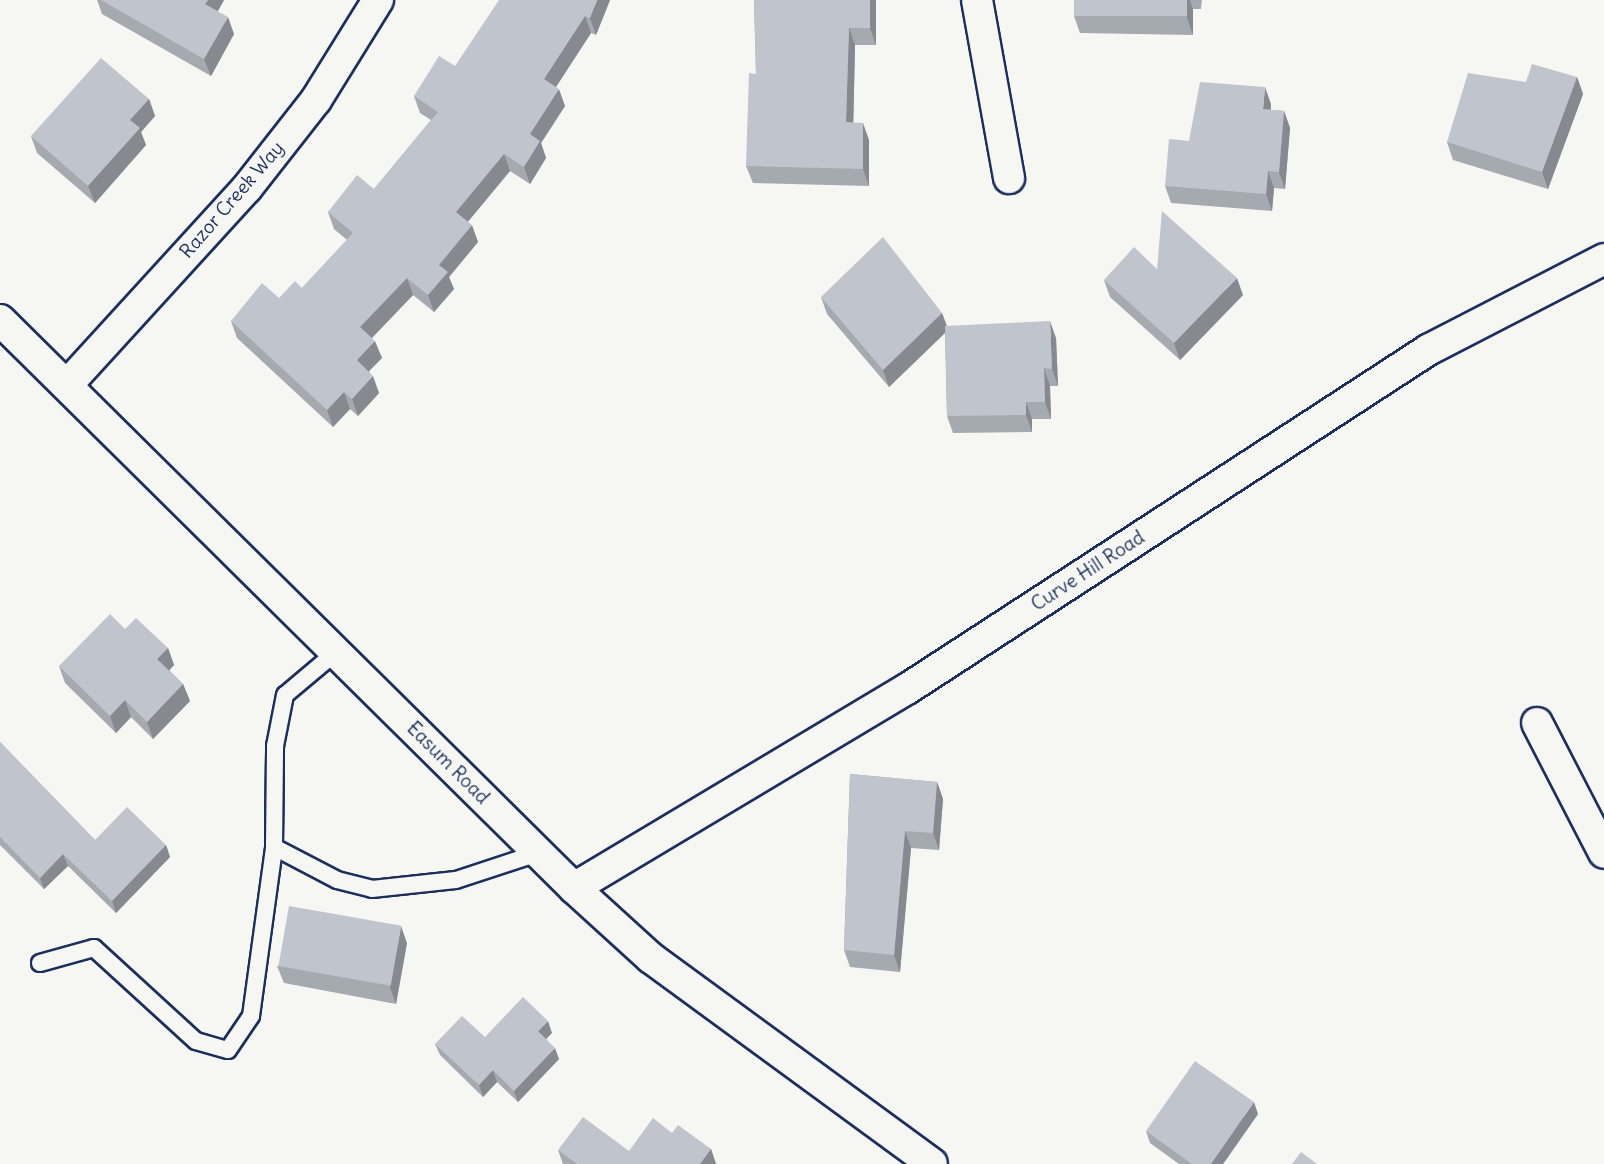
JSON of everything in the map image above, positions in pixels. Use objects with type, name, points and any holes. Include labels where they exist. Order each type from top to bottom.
[{"type":"street","name":"Razor Creek Way","points":[[67,385],[247,188],[316,100],[378,0]]},
{"type":"street","points":[[977,0],[1009,178]]},
{"type":"street","name":"Curve Hill Road","points":[[574,888],[907,689],[1428,350],[1604,259]]},
{"type":"street","name":"Easum Road","points":[[0,320],[538,853],[651,958],[932,1164]]},
{"type":"street","points":[[1537,723],[1604,853]]},
{"type":"lane","points":[[40,963],[94,948],[196,1041],[229,1050],[251,1016],[274,847],[275,746],[285,695],[337,652]]},
{"type":"lane","points":[[274,847],[337,880],[372,889],[456,880],[538,853]]},
{"type":"building","points":[[101,0],[208,0],[205,4],[228,17],[204,59]]},
{"type":"building","points":[[499,0],[597,0],[590,18],[585,16],[544,79],[559,89],[530,134],[540,141],[524,167],[504,154],[456,212],[472,225],[439,265],[448,272],[428,295],[407,278],[360,327],[375,341],[357,360],[373,376],[352,399],[344,392],[327,410],[231,321],[262,283],[279,298],[295,281],[302,288],[353,233],[328,212],[357,175],[374,189],[438,112],[414,96],[439,56],[455,66]]},
{"type":"building","points":[[754,0],[870,0],[870,28],[849,28],[846,122],[863,123],[863,169],[746,166],[749,73],[756,74]]},
{"type":"building","points":[[1074,0],[1187,0],[1187,16],[1074,16]]},
{"type":"building","points":[[101,58],[149,99],[130,120],[140,128],[88,186],[31,136]]},
{"type":"building","points":[[1532,64],[1577,77],[1542,172],[1447,142],[1468,73],[1526,82]]},
{"type":"building","points":[[1200,82],[1265,87],[1263,109],[1284,111],[1279,172],[1268,171],[1266,194],[1165,186],[1169,139],[1189,141]]},
{"type":"building","points":[[1162,211],[1237,278],[1174,343],[1104,280],[1134,247],[1157,269]]},
{"type":"building","points":[[883,237],[942,313],[883,370],[821,297]]},
{"type":"building","points":[[1050,321],[1052,369],[1044,368],[1045,402],[1026,402],[1026,415],[947,416],[945,326]]},
{"type":"building","points":[[110,614],[125,629],[136,618],[168,648],[157,659],[183,684],[147,722],[125,700],[110,716],[59,666]]},
{"type":"building","points":[[0,742],[95,840],[127,807],[166,845],[112,901],[63,854],[40,878],[0,837]]},
{"type":"building","points":[[850,774],[937,782],[933,833],[905,831],[894,955],[844,950]]},
{"type":"building","points":[[289,906],[401,926],[391,986],[278,966]]},
{"type":"building","points":[[523,997],[548,1021],[538,1031],[555,1048],[514,1091],[493,1070],[479,1085],[435,1044],[462,1016],[485,1037]]},
{"type":"building","points":[[1195,1061],[1254,1102],[1211,1164],[1192,1164],[1146,1131]]},
{"type":"building","points":[[583,1117],[629,1151],[653,1118],[672,1133],[678,1125],[711,1149],[700,1164],[577,1164],[558,1150]]},
{"type":"building","points":[[1301,1152],[1317,1164],[1292,1164]]}]
